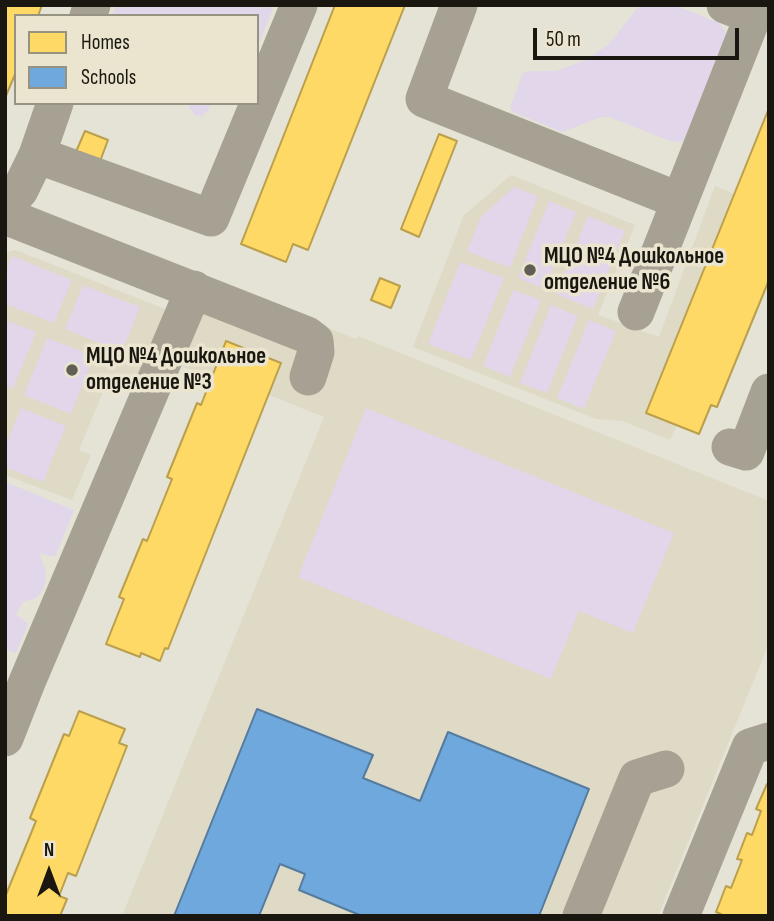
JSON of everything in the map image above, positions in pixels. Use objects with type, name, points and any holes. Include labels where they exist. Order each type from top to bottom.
[{"type":"lane","points":[[259,102],[299,5]]},
{"type":"lane","points":[[459,5],[424,99],[680,201]]},
{"type":"lane","points":[[636,312],[752,16],[725,5]]},
{"type":"lane","points":[[5,207],[20,190],[37,155],[54,105]]},
{"type":"lane","points":[[37,155],[211,218],[258,105]]},
{"type":"lane","points":[[5,216],[307,335],[315,341],[316,352],[308,377]]},
{"type":"lane","points":[[5,738],[16,677],[194,289]]},
{"type":"lane","points":[[730,447],[746,452],[769,392]]},
{"type":"lane","points":[[681,916],[750,747],[769,741]]},
{"type":"lane","points":[[581,916],[637,778],[666,769]]},
{"type":"shaded area","points":[[116,5],[263,5],[273,9],[259,42],[259,14],[113,14]]},
{"type":"shaded area","points":[[640,5],[675,5],[719,23],[727,36],[686,140],[670,141],[609,117],[601,117],[562,132],[513,112],[510,107],[523,73],[556,71],[586,60],[609,44]]},
{"type":"shaded area","points":[[188,105],[210,105],[202,116],[195,115]]},
{"type":"shaded area","name":"МЦО №4 Дошкольное отделение №6","points":[[511,175],[635,225],[598,315],[659,337],[715,186],[734,194],[646,412],[677,425],[670,440],[622,421],[596,419],[413,347],[464,215]]},
{"type":"shaded area","points":[[514,187],[538,196],[510,268],[467,251],[481,217]]},
{"type":"shaded area","points":[[549,201],[576,212],[545,289],[518,278]]},
{"type":"shaded area","points":[[588,216],[625,231],[593,309],[556,294]]},
{"type":"shaded area","points":[[16,250],[195,321],[212,282],[356,339],[358,336],[769,501],[769,643],[658,916],[122,916],[324,417],[269,395],[281,363],[227,342],[212,378],[146,352],[131,391],[107,382],[79,450],[91,455],[72,500],[5,475],[5,257],[7,252]]},
{"type":"shaded area","points":[[12,256],[72,280],[54,323],[5,304],[5,273]]},
{"type":"shaded area","points":[[460,262],[504,278],[471,360],[428,344]]},
{"type":"shaded area","points":[[83,285],[140,307],[122,352],[65,329]]},
{"type":"shaded area","points":[[513,290],[541,300],[510,377],[483,366]]},
{"type":"shaded area","points":[[551,305],[578,316],[547,393],[520,383]]},
{"type":"shaded area","points":[[5,320],[36,332],[13,389],[5,385]]},
{"type":"shaded area","points":[[589,320],[616,331],[584,409],[557,398]]},
{"type":"shaded area","points":[[47,338],[94,356],[71,414],[24,395]]},
{"type":"shaded area","points":[[21,408],[66,426],[43,482],[5,467],[5,447]]},
{"type":"shaded area","points":[[366,408],[674,533],[633,633],[579,611],[551,679],[298,577]]},
{"type":"shaded area","points":[[5,482],[74,510],[55,557],[39,553],[44,565],[45,583],[40,594],[23,602],[16,614],[28,624],[16,653],[5,649]]},
{"type":"building: Homes","points":[[5,5],[42,5],[39,14],[14,14],[14,77],[5,98]]},
{"type":"building: Homes","points":[[335,5],[405,5],[308,250],[293,244],[286,262],[241,244]]},
{"type":"building: Homes","points":[[769,108],[769,280],[717,407],[711,405],[699,434],[646,413]]},
{"type":"building: Homes","points":[[85,131],[108,140],[99,164],[75,154]]},
{"type":"building: Homes","points":[[439,134],[457,141],[419,237],[401,229]]},
{"type":"building: Homes","points":[[380,278],[400,286],[391,308],[371,300]]},
{"type":"building: Homes","points":[[226,341],[281,363],[168,649],[165,648],[160,661],[141,653],[140,657],[106,644],[124,599],[119,597],[143,539],[147,541],[172,479],[167,477],[197,403],[201,405]]},
{"type":"building: Homes","points":[[79,711],[125,729],[119,743],[127,746],[76,876],[68,873],[59,896],[67,899],[60,916],[5,916],[5,897],[36,821],[30,818],[64,734],[69,736]]},
{"type":"building: Homes","points":[[767,784],[769,916],[720,916],[721,914],[716,912],[726,886],[731,888],[742,860],[737,859],[747,833],[752,835],[761,811],[756,809]]},
{"type":"building: Schools","points":[[257,709],[373,755],[363,778],[420,801],[448,732],[589,789],[539,916],[362,916],[299,890],[305,874],[280,864],[259,916],[174,916]]},
{"type":"place","name":"МЦО №4 Дошкольное отделение №6","points":[[530,270]]},
{"type":"place","name":"МЦО №4 Дошкольное отделение №3","points":[[72,370]]}]
